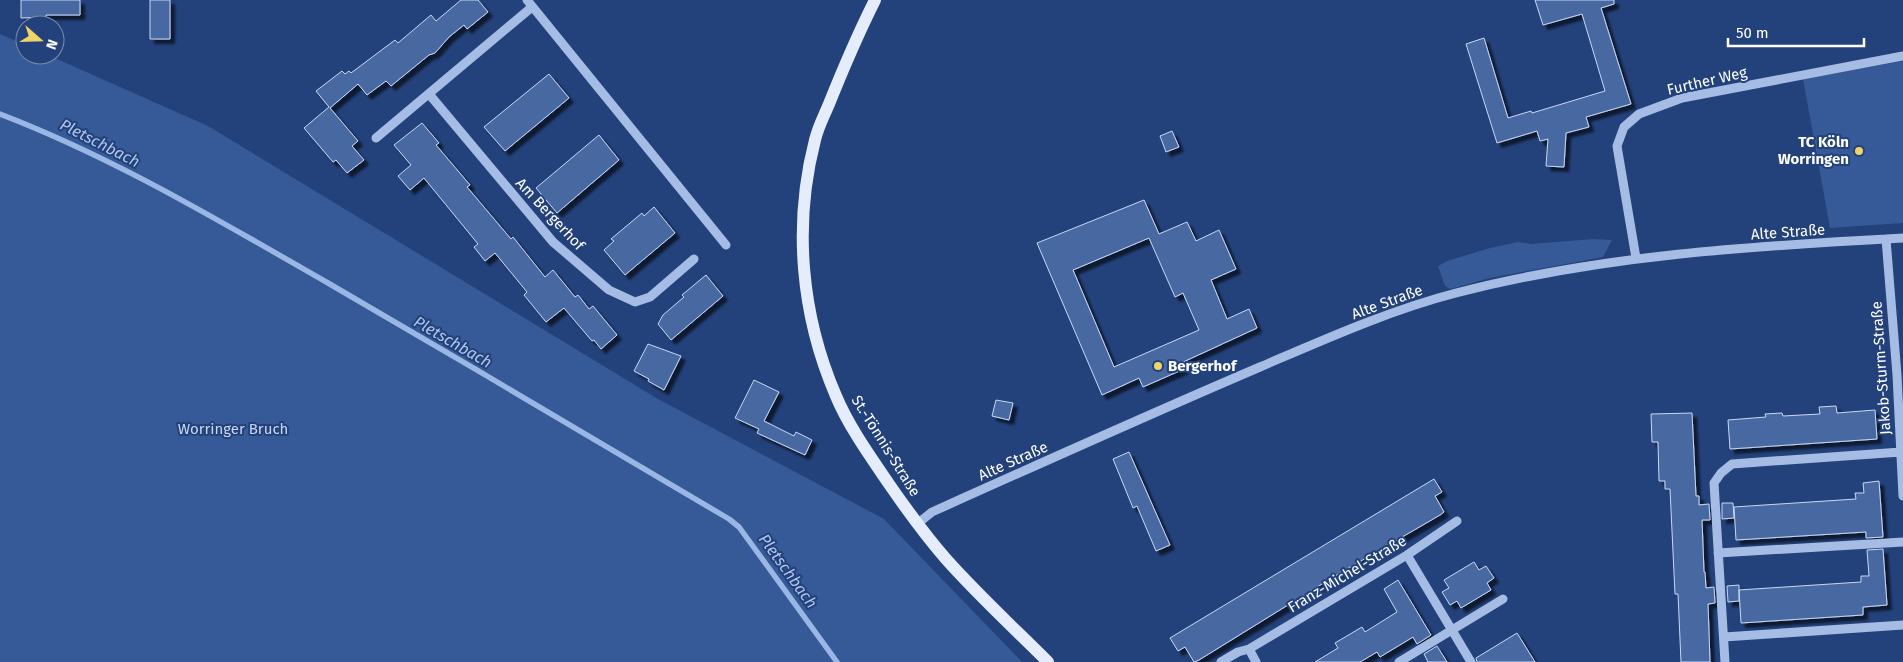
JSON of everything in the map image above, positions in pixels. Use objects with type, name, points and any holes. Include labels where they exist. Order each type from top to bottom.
[{"type":"main road","name":"St.-Tönnis-Straße","points":[[875,0],[843,68],[816,138],[806,186],[803,213],[804,270],[810,315],[821,358],[836,397],[862,445],[917,524],[947,560],[1048,662]]},
{"type":"street","points":[[376,138],[429,94],[530,4],[726,245]]},
{"type":"street","name":"Further Weg","points":[[1636,258],[1617,146],[1624,127],[1640,114],[1682,98],[1903,56]]},
{"type":"street","name":"Am Bergerhof","points":[[429,94],[553,242],[609,290],[636,302],[650,297],[694,260]]},
{"type":"street","name":"Alte Straße","points":[[917,524],[932,512],[1323,340],[1458,292],[1636,258],[1702,251],[1903,238]]},
{"type":"street","name":"Jakob-Sturm-Straße","points":[[1886,239],[1903,496]]},
{"type":"street","points":[[1725,662],[1714,484],[1721,473],[1732,464],[1901,452]]},
{"type":"street","name":"Franz-Michel-Straße","points":[[1221,662],[1238,652],[1249,650],[1408,555],[1457,521]]},
{"type":"street","points":[[1718,554],[1903,542]]},
{"type":"street","points":[[1408,555],[1471,662]]},
{"type":"street","points":[[1399,662],[1503,598]]},
{"type":"street","points":[[1724,637],[1903,626]]},
{"type":"street","points":[[1249,650],[1256,662]]},
{"type":"green space","name":"Worringer Bruch","points":[[0,34],[15,41],[15,65],[65,65],[65,63],[208,126],[658,399],[884,519],[1022,662],[0,662]]},
{"type":"green space","name":"TC Köln Worringen","points":[[1903,61],[1903,223],[1830,228],[1803,79]]},
{"type":"green space","points":[[1593,239],[1612,240],[1603,257],[1490,278],[1450,289],[1445,286],[1438,266],[1447,261],[1490,248],[1518,242],[1531,244]]},
{"type":"building","points":[[21,0],[80,0],[80,15],[21,15]]},
{"type":"building","points":[[150,0],[170,0],[170,39],[150,39]]},
{"type":"building","points":[[461,0],[478,0],[488,12],[467,29],[464,25],[449,37],[435,53],[429,55],[391,86],[386,81],[367,95],[358,84],[330,108],[358,141],[352,146],[364,160],[347,173],[336,160],[333,162],[304,128],[329,107],[316,91],[342,71],[345,74],[349,71],[351,73],[395,40],[398,43],[431,15],[436,21]]},
{"type":"building","points":[[1535,0],[1614,0],[1614,4],[1601,8],[1631,104],[1586,117],[1589,127],[1566,133],[1564,167],[1546,166],[1548,139],[1540,141],[1537,131],[1497,143],[1466,44],[1484,38],[1508,118],[1531,111],[1532,113],[1605,91],[1582,14],[1543,25]]},
{"type":"building","points":[[549,74],[569,98],[505,151],[484,127]]},
{"type":"building","points":[[422,123],[439,143],[436,145],[470,185],[467,187],[511,239],[513,237],[545,277],[553,270],[575,297],[578,295],[589,309],[593,306],[617,335],[601,349],[564,308],[546,322],[524,295],[527,292],[495,253],[485,261],[474,247],[478,244],[424,178],[410,190],[398,176],[411,165],[394,145]]},
{"type":"building","points":[[1172,131],[1179,147],[1166,152],[1160,136]]},
{"type":"building","points":[[599,135],[619,160],[557,213],[536,188]]},
{"type":"building","points":[[1144,200],[1159,234],[1187,222],[1196,241],[1219,230],[1236,269],[1211,280],[1227,319],[1249,309],[1257,328],[1181,363],[1184,369],[1143,387],[1139,378],[1102,395],[1037,243]],"holes":[[[1149,238],[1175,297],[1183,293],[1199,330],[1114,367],[1073,270]]]},
{"type":"building","points":[[654,207],[675,233],[625,275],[604,250],[614,241],[611,239],[642,213],[644,216]]},
{"type":"building","points":[[706,275],[723,296],[671,340],[658,324],[663,315],[684,297],[682,295]]},
{"type":"building","points":[[648,344],[681,356],[664,390],[634,371]]},
{"type":"building","points":[[754,380],[779,392],[764,421],[794,436],[796,432],[812,440],[805,455],[757,433],[759,429],[735,418]]},
{"type":"building","points":[[996,400],[1013,403],[1009,420],[992,416]]},
{"type":"building","points":[[1836,406],[1837,413],[1875,410],[1877,439],[1730,449],[1728,420],[1766,417],[1765,414],[1782,413],[1783,416],[1820,414],[1819,407]]},
{"type":"building","points":[[1692,413],[1696,496],[1699,496],[1699,505],[1709,504],[1710,520],[1702,520],[1706,588],[1714,587],[1715,603],[1708,604],[1710,662],[1681,662],[1678,594],[1675,594],[1670,489],[1665,489],[1665,481],[1659,481],[1658,442],[1652,442],[1651,414]]},
{"type":"building","points":[[1129,452],[1170,545],[1156,551],[1137,506],[1133,508],[1113,459]]},
{"type":"building","points":[[1434,479],[1442,492],[1435,496],[1444,512],[1440,515],[1330,579],[1199,660],[1194,662],[1185,647],[1178,651],[1170,638]]},
{"type":"building","points":[[1879,481],[1883,537],[1866,538],[1866,532],[1736,540],[1734,507],[1856,499],[1855,493],[1864,493],[1863,483]]},
{"type":"building","points":[[1722,503],[1733,503],[1734,518],[1722,519]]},
{"type":"building","points":[[1883,549],[1887,605],[1863,607],[1863,615],[1741,623],[1739,590],[1861,582],[1861,576],[1869,576],[1867,550]]},
{"type":"building","points":[[1474,562],[1479,570],[1486,566],[1494,578],[1487,583],[1491,590],[1461,608],[1457,601],[1450,605],[1442,592],[1449,588],[1444,580]]},
{"type":"building","points":[[1398,580],[1431,635],[1417,644],[1413,637],[1380,657],[1377,652],[1360,662],[1315,662],[1338,648],[1335,643],[1362,627],[1365,632],[1397,612],[1384,589]]},
{"type":"building","points":[[1739,585],[1739,601],[1728,602],[1727,586]]},
{"type":"building","points":[[1517,633],[1535,662],[1477,662],[1476,658]]},
{"type":"building","points":[[1437,646],[1447,662],[1428,662],[1424,654]]},
{"type":"waterway","name":"Pletschbach","points":[[0,114],[85,150],[208,214],[729,519],[739,527],[837,662]]},
{"type":"place","name":"TC Köln Worringen","points":[[1859,151]]},
{"type":"place","name":"Bergerhof","points":[[1158,366]]}]
